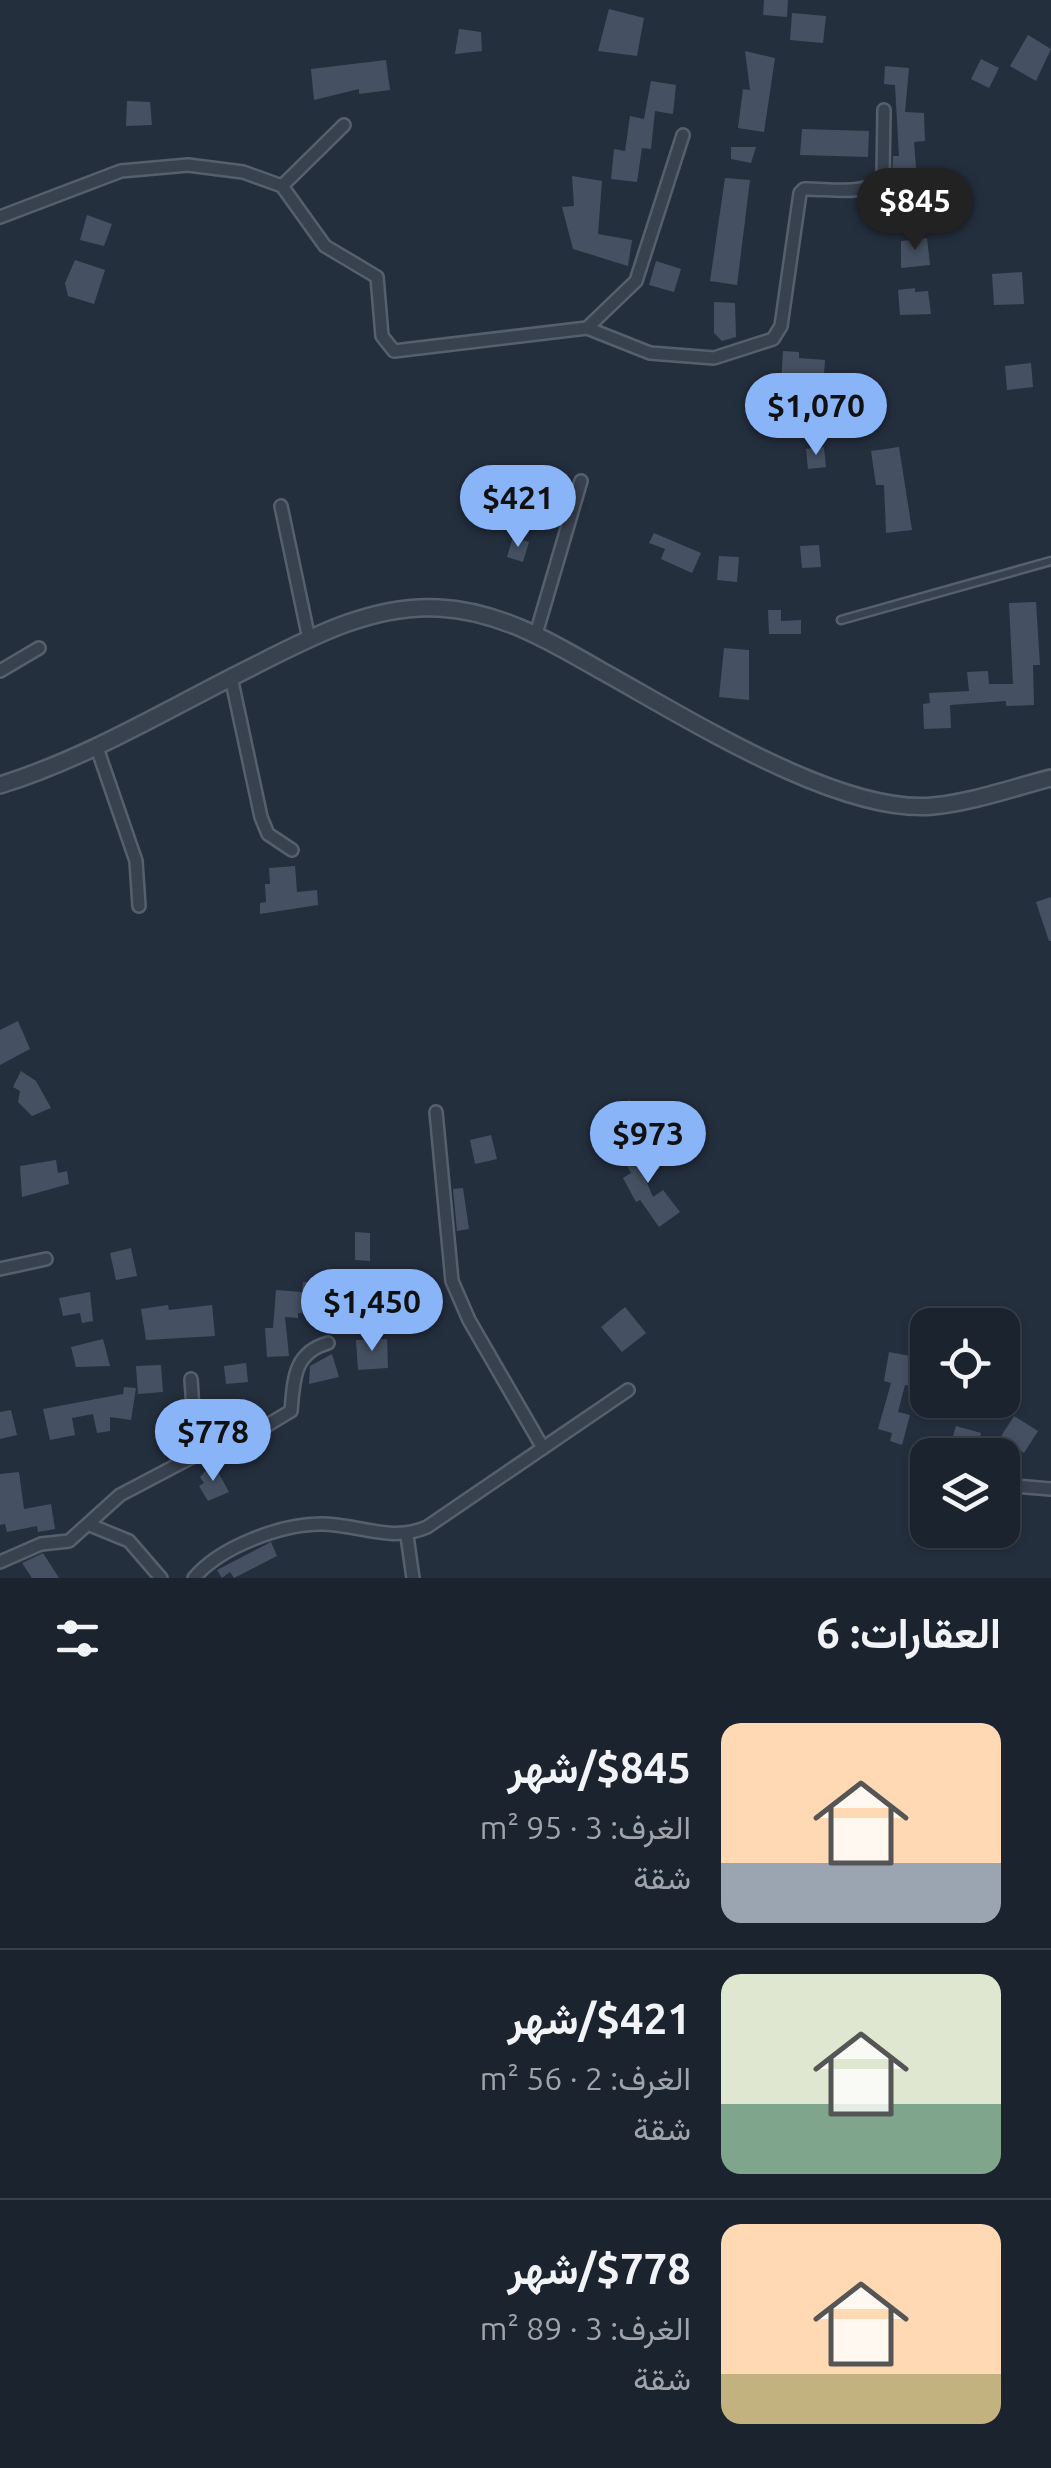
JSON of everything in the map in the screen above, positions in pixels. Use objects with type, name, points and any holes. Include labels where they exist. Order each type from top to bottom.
[{"type":"street","points":[[0,217],[121,171],[188,165],[243,172],[282,186],[325,246],[376,278],[382,336],[394,350],[587,328],[650,353],[714,358],[764,345],[781,326],[800,193],[804,189],[867,189],[877,184],[882,176],[884,110]]},
{"type":"street","points":[[282,186],[344,125]]},
{"type":"street","points":[[587,328],[636,281],[683,135]]},
{"type":"street","points":[[536,634],[581,481]]},
{"type":"street","points":[[281,506],[309,639]]},
{"type":"street","points":[[0,785],[96,745],[309,639],[366,616],[436,608],[475,612],[536,634],[672,709],[848,796],[931,806],[1051,778]]},
{"type":"street","points":[[0,671],[39,648]]},
{"type":"street","points":[[231,677],[268,834],[292,850]]},
{"type":"street","points":[[96,745],[136,861],[139,906]]},
{"type":"street","points":[[436,1112],[452,1281],[468,1320],[544,1448]]},
{"type":"street","points":[[0,1269],[46,1258]]},
{"type":"street","points":[[0,1562],[41,1544],[69,1541],[120,1494],[196,1456],[234,1445],[289,1414],[296,1369],[304,1355],[328,1343]]},
{"type":"street","points":[[190,1379],[196,1456]]},
{"type":"street","points":[[194,1578],[222,1556],[294,1528],[320,1524],[407,1536],[438,1521],[628,1390]]},
{"type":"street","points":[[1020,1486],[1051,1489]]},
{"type":"street","points":[[90,1525],[129,1541],[160,1578]]},
{"type":"street","points":[[407,1536],[413,1578]]},
{"type":"lane","points":[[841,620],[1051,560]]},
{"type":"building","points":[[764,0],[788,0],[787,17],[763,15]]},
{"type":"building","points":[[609,9],[644,18],[637,56],[598,51]]},
{"type":"building","points":[[792,13],[826,16],[823,43],[790,40]]},
{"type":"building","points":[[459,29],[481,32],[482,51],[455,54]]},
{"type":"building","points":[[1028,35],[1051,49],[1036,81],[1010,66]]},
{"type":"building","points":[[745,51],[775,58],[764,132],[738,128],[743,89],[750,90]]},
{"type":"building","points":[[981,59],[999,68],[989,88],[971,79]]},
{"type":"building","points":[[386,60],[390,90],[359,94],[359,89],[314,100],[311,69]]},
{"type":"building","points":[[885,66],[909,68],[905,112],[924,113],[925,141],[914,142],[920,220],[890,225],[893,156],[899,156],[895,85],[884,84]]},
{"type":"building","points":[[651,81],[676,85],[673,114],[655,111],[651,149],[642,148],[637,182],[611,179],[614,149],[625,151],[630,116],[644,119]]},
{"type":"building","points":[[127,101],[150,102],[152,125],[126,126]]},
{"type":"building","points":[[802,129],[869,131],[868,157],[800,155]]},
{"type":"building","points":[[731,147],[756,147],[751,163],[731,159]]},
{"type":"building","points":[[572,176],[602,181],[598,234],[632,240],[628,266],[573,249],[562,207],[574,206]]},
{"type":"building","points":[[725,178],[750,180],[737,285],[710,281]]},
{"type":"building","points":[[87,215],[112,224],[104,246],[80,240]]},
{"type":"building","points":[[927,238],[930,265],[901,268],[901,241]]},
{"type":"building","points":[[75,260],[105,270],[94,304],[68,296],[65,283]]},
{"type":"building","points":[[656,261],[681,269],[674,292],[649,285]]},
{"type":"building","points":[[1022,272],[1024,304],[994,305],[992,274]]},
{"type":"building","points":[[915,288],[915,292],[928,291],[931,314],[900,315],[898,290]]},
{"type":"building","points":[[714,302],[735,303],[736,337],[722,341],[714,333]]},
{"type":"building","points":[[783,351],[799,352],[799,358],[825,360],[823,387],[781,384]]},
{"type":"building","points":[[1031,363],[1033,387],[1007,390],[1005,366]]},
{"type":"building","points":[[824,447],[826,467],[808,469],[806,449]]},
{"type":"building","points":[[899,447],[912,530],[886,533],[884,485],[876,485],[871,451]]},
{"type":"building","points":[[654,533],[701,553],[692,573],[661,559],[665,549],[649,543]]},
{"type":"building","points":[[513,537],[529,542],[523,562],[507,557]]},
{"type":"building","points":[[819,545],[821,567],[802,568],[800,546]]},
{"type":"building","points":[[719,556],[739,557],[737,582],[717,580]]},
{"type":"building","points":[[1036,602],[1040,665],[1033,665],[1034,705],[1006,706],[1006,701],[950,705],[951,728],[924,729],[923,704],[930,703],[929,693],[969,691],[967,672],[988,671],[989,684],[1013,684],[1009,603]]},
{"type":"building","points":[[768,610],[781,610],[781,621],[801,620],[801,634],[769,634]]},
{"type":"building","points":[[724,648],[749,650],[749,700],[719,697]]},
{"type":"building","points":[[295,866],[297,892],[317,890],[318,905],[260,914],[260,903],[266,902],[265,884],[270,884],[269,868]]},
{"type":"building","points":[[1051,897],[1051,941],[1049,941],[1036,902]]},
{"type":"building","points":[[18,1021],[30,1049],[0,1065],[0,1030]]},
{"type":"building","points":[[21,1071],[36,1081],[51,1108],[32,1116],[18,1102],[20,1091],[13,1087]]},
{"type":"building","points":[[630,1100],[639,1126],[612,1135],[603,1109]]},
{"type":"building","points":[[491,1135],[497,1159],[475,1164],[470,1140]]},
{"type":"building","points":[[646,1144],[660,1168],[644,1176],[653,1197],[663,1190],[680,1212],[659,1227],[640,1200],[636,1202],[623,1178],[631,1173],[622,1157]]},
{"type":"building","points":[[56,1160],[58,1173],[67,1171],[69,1184],[22,1197],[20,1166]]},
{"type":"building","points":[[463,1188],[469,1229],[457,1231],[453,1189]]},
{"type":"building","points":[[355,1232],[370,1233],[370,1261],[355,1260]]},
{"type":"building","points":[[131,1248],[137,1276],[116,1280],[110,1253]]},
{"type":"building","points":[[303,1282],[342,1284],[341,1292],[385,1294],[384,1320],[298,1313],[298,1318],[285,1317],[289,1356],[267,1357],[265,1328],[273,1328],[276,1290],[302,1292]]},
{"type":"building","points":[[90,1292],[93,1321],[82,1323],[80,1313],[63,1316],[59,1298]]},
{"type":"building","points":[[168,1305],[169,1310],[212,1305],[215,1336],[146,1340],[141,1309]]},
{"type":"building","points":[[625,1307],[646,1333],[622,1352],[601,1327]]},
{"type":"building","points":[[103,1339],[110,1366],[76,1367],[71,1347]]},
{"type":"building","points":[[387,1339],[388,1368],[358,1370],[356,1340]]},
{"type":"building","points":[[889,1352],[910,1356],[910,1386],[905,1385],[898,1412],[910,1415],[902,1445],[890,1441],[892,1433],[878,1429],[891,1383],[884,1381]]},
{"type":"building","points":[[332,1354],[339,1377],[309,1384],[310,1366]]},
{"type":"building","points":[[246,1363],[248,1382],[226,1384],[224,1366]]},
{"type":"building","points":[[161,1365],[163,1392],[138,1394],[136,1366]]},
{"type":"building","points":[[124,1387],[136,1388],[131,1420],[110,1417],[110,1431],[97,1433],[93,1414],[72,1418],[75,1435],[50,1440],[43,1409],[123,1394]]},
{"type":"building","points":[[11,1410],[17,1435],[0,1439],[0,1412]]},
{"type":"building","points":[[1013,1418],[1038,1431],[1024,1453],[1020,1450],[1020,1438],[1000,1438]]},
{"type":"building","points":[[956,1426],[981,1433],[980,1438],[952,1438]]},
{"type":"building","points":[[213,1463],[229,1492],[208,1501],[199,1486],[204,1483],[200,1477]]},
{"type":"building","points":[[19,1472],[24,1509],[51,1504],[55,1529],[38,1532],[37,1526],[7,1532],[5,1524],[0,1525],[0,1474]]},
{"type":"building","points":[[271,1542],[277,1556],[234,1578],[230,1572],[222,1578],[217,1570]]},
{"type":"building","points":[[43,1553],[59,1578],[32,1578],[22,1563]]}]
